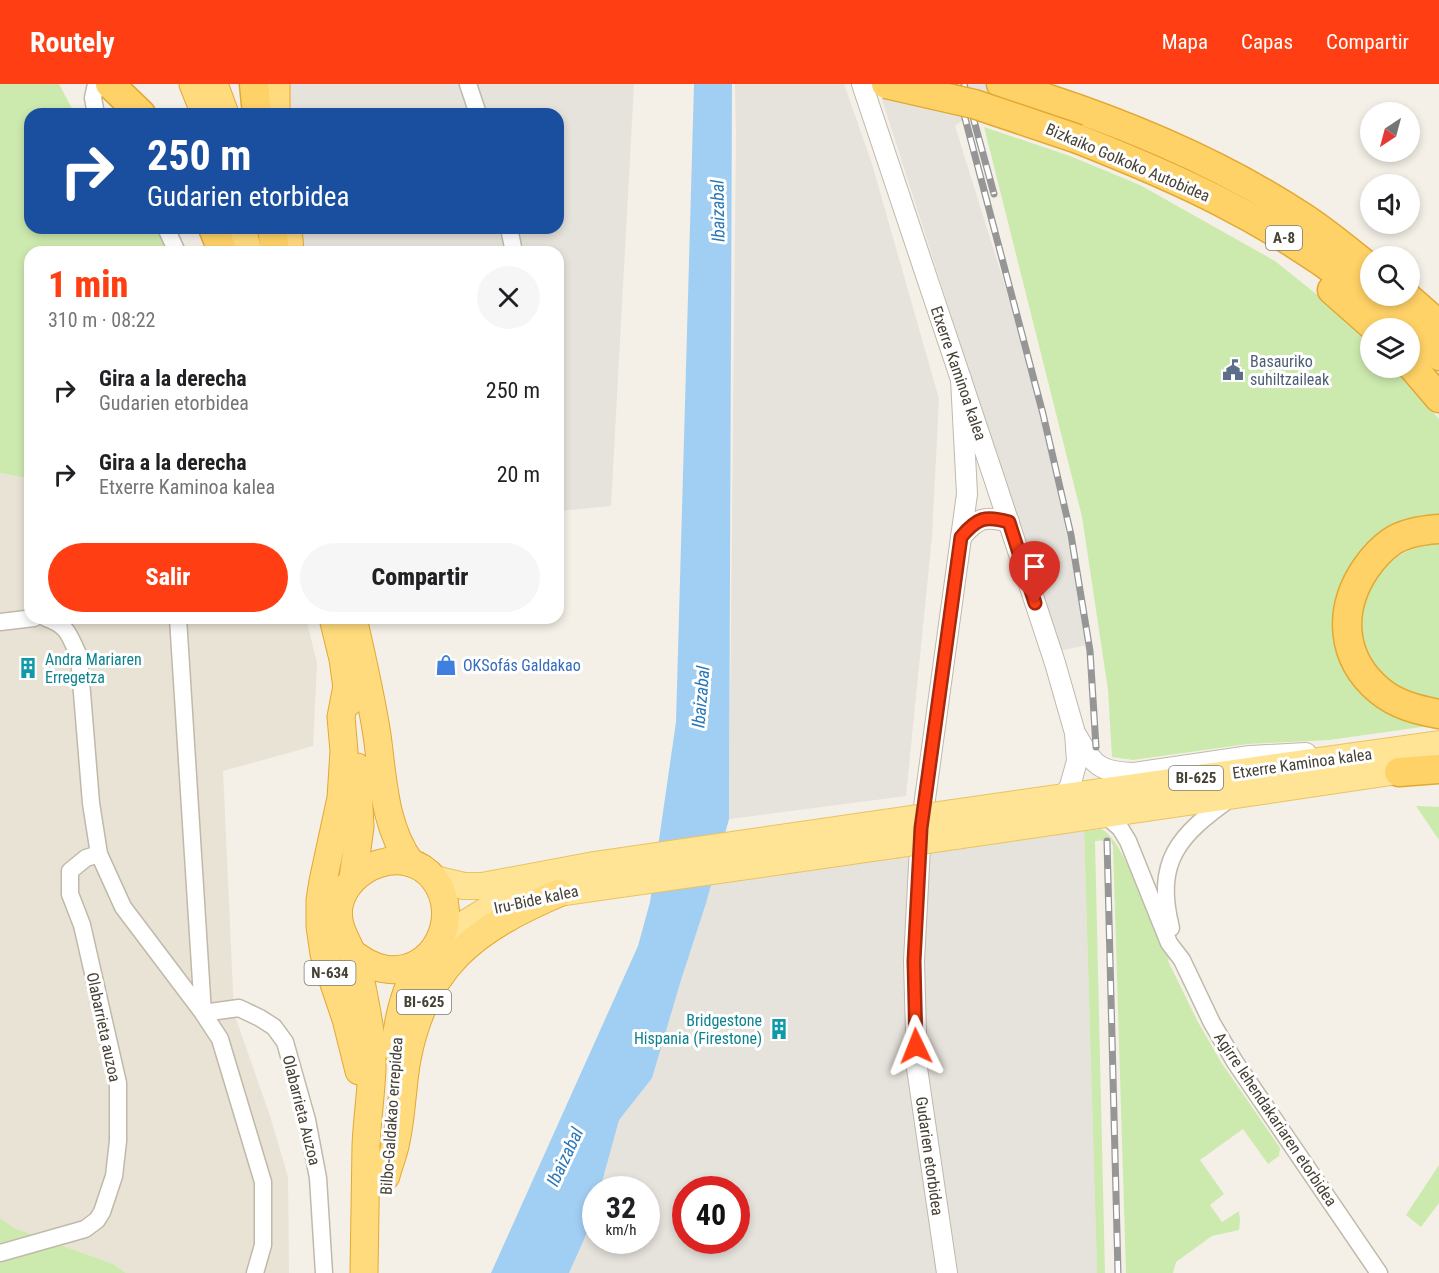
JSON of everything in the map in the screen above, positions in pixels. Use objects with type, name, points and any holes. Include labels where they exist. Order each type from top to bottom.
[{"type":"highway","points":[[193,84],[203,108]]},
{"type":"highway","points":[[214,84],[223,108]]},
{"type":"highway","points":[[254,84],[256,108]]},
{"type":"highway","points":[[276,84],[276,108]]},
{"type":"highway","name":"Bizkaiko Golkoko Autobidea","points":[[886,84],[974,104],[1078,139],[1149,167],[1221,201],[1292,242],[1381,305],[1396,318]]},
{"type":"highway","name":"Bizkaiko Golkoko Autobidea","points":[[1001,84],[1083,110],[1172,147],[1241,181],[1302,217],[1360,261]]},
{"type":"highway","points":[[109,87],[134,108]]},
{"type":"highway","points":[[1149,167],[1283,251],[1364,318]]},
{"type":"highway","points":[[1302,217],[1360,253]]},
{"type":"highway","points":[[1420,293],[1439,308]]},
{"type":"highway","points":[[1417,306],[1439,325]]},
{"type":"highway","name":"Bizkaiko Golkoko Autobidea","points":[[1420,340],[1439,356]]},
{"type":"highway","points":[[1420,376],[1439,398]]},
{"type":"highway","points":[[1439,529],[1413,533],[1391,541],[1374,556],[1355,584],[1348,610],[1347,632],[1352,652],[1364,675],[1380,691],[1408,707],[1439,714]]},
{"type":"highway","name":"Bilbo-Galdakao errepidea","points":[[334,624],[347,686],[357,771],[360,827],[353,878],[342,898],[338,921],[352,954],[363,990],[372,1067],[366,1146],[364,1273]]},
{"type":"highway","points":[[354,624],[371,704],[384,792],[392,828],[404,854],[411,863]]},
{"type":"highway","points":[[371,704],[373,624]]},
{"type":"highway","name":"Bilbo-Galdakao errepidea","points":[[347,686],[341,717],[344,751],[341,798],[323,881],[320,926],[324,954],[357,1056],[366,1146]]},
{"type":"highway","points":[[1399,772],[1439,769]]},
{"type":"highway","points":[[353,878],[381,862],[396,860],[422,868],[434,879],[446,905],[442,937]]},
{"type":"highway","name":"BI-625","points":[[386,1176],[396,1141],[407,1059],[417,1020],[426,997],[447,965],[472,940],[501,920],[559,893]]},
{"type":"highway","name":"Bilbo-Galdakao errepidea","points":[[382,1273],[392,1080],[398,1018],[419,963],[428,956],[442,937]]},
{"type":"highway","name":"N-634","points":[[352,954],[369,964],[385,969],[403,969],[419,963]]},
{"type":"main road","name":"Etxerre Kaminoa kalea","points":[[954,824],[1063,797],[1439,744]]},
{"type":"main road","name":"BI-625","points":[[1399,772],[1439,764]]},
{"type":"main road","name":"Etxerre Kaminoa kalea","points":[[1233,796],[1399,772]]},
{"type":"main road","name":"BI-625","points":[[434,879],[464,886],[482,886],[596,876],[954,824],[1104,814],[1233,796]]},
{"type":"main road","name":"Iru-Bide kalea","points":[[442,937],[476,915],[505,902],[559,893],[596,876]]},
{"type":"street","points":[[468,84],[476,108]]},
{"type":"street","name":"Etxerre Kaminoa kalea","points":[[862,84],[1009,522],[1055,663],[1075,733]]},
{"type":"street","points":[[95,108],[93,98],[109,87]]},
{"type":"street","name":"Gudarien etorbidea","points":[[946,1273],[917,1068],[914,961],[921,828],[967,494],[962,379]]},
{"type":"street","points":[[967,494],[973,485],[983,479],[994,478]]},
{"type":"street","points":[[961,537],[977,520],[989,518],[1009,522]]},
{"type":"street","points":[[0,622],[24,619]]},
{"type":"street","points":[[62,624],[79,656],[91,803],[99,854],[123,907],[219,1039],[263,1182],[262,1245],[257,1267]]},
{"type":"street","points":[[178,624],[202,1013]]},
{"type":"street","points":[[1075,733],[1092,762],[1123,773],[1278,754],[1306,753],[1332,759]]},
{"type":"street","points":[[1063,797],[1070,786],[1077,761],[1075,733]]},
{"type":"street","name":"Agirre lehendakariaren etorbidea","points":[[1233,796],[1198,822],[1186,835],[1170,860],[1166,876],[1166,903],[1172,930],[1182,960],[1212,1023],[1235,1062],[1379,1273]]},
{"type":"street","name":"Agirre lehendakariaren etorbidea","points":[[1104,814],[1120,828],[1128,841],[1169,943],[1182,960]]},
{"type":"street","name":"Olabarrieta auzoa","points":[[0,1253],[85,1229],[97,1221],[114,1176],[118,1141],[118,1083],[81,925],[70,894],[70,871],[86,858],[99,854]]},
{"type":"street","name":"Olabarrieta Auzoa","points":[[202,1013],[239,1008],[274,1027],[285,1042],[307,1120],[318,1178],[324,1273]]},
{"type":"shaded area","points":[[287,84],[634,84],[611,506],[564,510],[564,246],[304,246],[302,234],[564,234],[564,108],[289,108]]},
{"type":"shaded area","points":[[735,84],[844,84],[872,164],[939,399],[932,536],[906,796],[729,819],[736,134]]},
{"type":"shaded area","points":[[877,84],[1012,84],[955,126],[1029,363],[1073,563],[1087,645],[1059,651]]},
{"type":"shaded area","points":[[0,473],[24,478],[24,624],[307,624],[317,663],[313,746],[223,771],[234,1013],[270,1116],[288,1177],[289,1273],[126,1273],[113,1264],[14,1228],[0,1218]]},
{"type":"shaded area","points":[[1084,831],[1097,1273],[543,1273],[582,1182],[582,1254],[660,1254],[660,1176],[585,1176],[713,877]]},
{"type":"green space","points":[[0,84],[59,84],[72,108],[24,108],[24,234],[173,234],[180,246],[24,246],[24,478],[0,473]]},
{"type":"green space","points":[[984,127],[1070,156],[1140,185],[1275,261],[1360,332],[1360,378],[1404,378],[1439,419],[1439,516],[1411,521],[1335,633],[1436,725],[1329,740],[1248,744],[1133,760],[1112,757],[1108,690],[1082,517]]},
{"type":"green space","points":[[1439,544],[1439,699],[1407,690],[1388,678],[1369,654],[1362,624],[1369,593],[1383,570],[1396,558],[1411,549]]},
{"type":"green space","points":[[1416,806],[1439,807],[1439,840]]},
{"type":"green space","points":[[1101,829],[1114,841],[1127,863],[1168,961],[1198,1022],[1221,1062],[1280,1148],[1279,1156],[1268,1164],[1243,1129],[1200,1160],[1224,1194],[1210,1205],[1222,1222],[1239,1211],[1239,1230],[1212,1236],[1176,1262],[1173,1273],[1126,1273],[1111,840],[1095,841],[1105,1273],[1097,1273],[1084,831]]},
{"type":"green space","points":[[1439,1165],[1439,1203],[1421,1227],[1406,1215]]},
{"type":"green space","points":[[0,1218],[14,1228],[113,1264],[126,1273],[0,1273]]},
{"type":"water","name":"Ibaizabal","points":[[694,84],[732,84],[729,819],[706,903],[652,1078],[619,1120],[604,1176],[582,1176],[582,1245],[569,1273],[491,1273],[638,946],[650,902],[676,722]]},
{"type":"railway","points":[[954,84],[1043,414],[1071,535],[1090,651],[1096,747]]},
{"type":"railway","points":[[964,84],[994,194]]},
{"type":"railway","points":[[1107,841],[1118,1273]]},
{"type":"place","name":"Basauriko suhiltzaileak","points":[[1233,370]]},
{"type":"place","name":"OKSofás Galdakao","points":[[446,665]]},
{"type":"place","name":"Andra Mariaren Erregetza","points":[[28,668]]},
{"type":"place","name":"Bridgestone Hispania (Firestone)","points":[[779,1029]]},
{"type":"route","points":[[916,1046],[914,961],[921,828],[961,537],[977,520],[989,518],[1009,522],[1035,603]]}]
